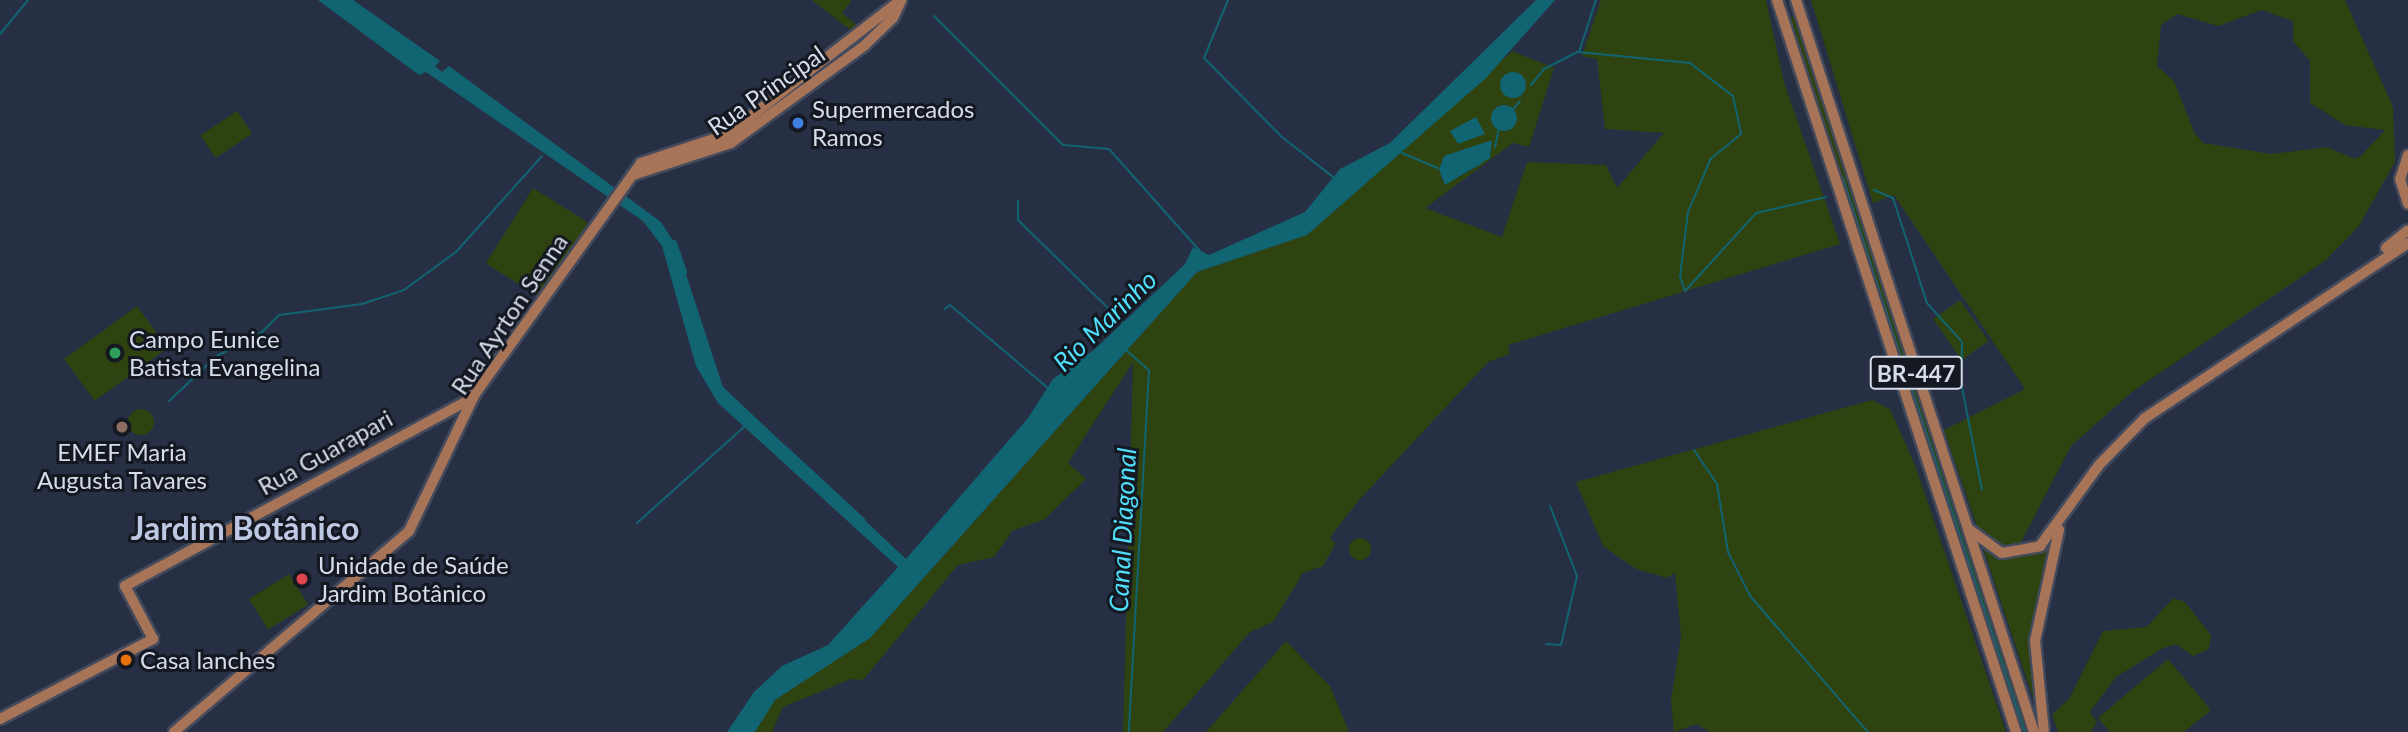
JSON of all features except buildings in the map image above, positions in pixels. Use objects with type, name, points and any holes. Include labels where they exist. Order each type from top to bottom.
[{"type":"main road","name":"Rua Principal","points":[[622,187],[630,177],[731,144],[864,46],[893,18],[901,0]]},
{"type":"main road","name":"BR-447","points":[[1796,0],[2034,732]]},
{"type":"main road","name":"BR-447","points":[[1778,4],[1783,28],[2016,732]]},
{"type":"main road","points":[[2407,200],[2400,173],[2408,155]]},
{"type":"main road","name":"Rua Ayrton Senna","points":[[174,732],[409,531],[473,398],[622,187]]},
{"type":"main road","points":[[2349,279],[2408,232]]},
{"type":"main road","points":[[1965,522],[1985,545],[2014,554],[2040,546],[2063,521],[2099,465],[2145,418],[2349,279],[2408,243]]},
{"type":"main road","name":"Rua Guarapari","points":[[0,719],[153,639],[125,586],[473,398]]},
{"type":"main road","points":[[2044,732],[2036,625],[2063,521]]},
{"type":"shaded area","points":[[318,0],[353,0],[440,61],[435,66],[442,72],[449,66],[661,222],[677,247],[723,387],[906,559],[1028,418],[1053,379],[1095,349],[1185,264],[1193,247],[1209,255],[1305,212],[1340,169],[1390,143],[1536,0],[1555,0],[1486,78],[1307,235],[1197,272],[870,638],[775,700],[755,732],[727,732],[754,692],[782,666],[828,645],[898,567],[718,403],[696,366],[662,246],[643,221],[426,72],[419,75]]},
{"type":"shaded area","points":[[812,0],[852,0],[842,13],[862,29],[849,29]]},
{"type":"shaded area","points":[[1601,0],[1766,0],[1784,82],[1840,244],[1508,345],[1510,354],[1488,362],[1359,500],[1330,539],[1336,543],[1323,566],[1303,573],[1273,622],[1250,632],[1163,732],[1123,732],[1133,362],[1068,463],[1086,479],[1045,519],[1012,531],[994,557],[958,565],[863,680],[851,679],[783,707],[772,732],[755,732],[774,700],[870,638],[1197,272],[1307,235],[1512,51],[1554,68],[1529,147],[1513,143],[1425,208],[1502,237],[1527,162],[1606,165],[1617,188],[1664,133],[1605,129],[1597,59],[1582,56]],"holes":[[[1475,146],[1481,164],[1450,182],[1441,179],[1445,156]]]},
{"type":"shaded area","points":[[1811,0],[2345,0],[2393,107],[2395,162],[2359,226],[2326,260],[2132,392],[2071,446],[2019,546],[2002,547],[1979,532],[1944,430],[2025,389],[1894,195],[1873,203]],"holes":[[[2262,10],[2293,21],[2293,41],[2310,61],[2310,103],[2345,125],[2385,130],[2355,159],[2327,147],[2271,154],[2203,143],[2194,132],[2174,81],[2157,66],[2161,25],[2177,14],[2218,26]]]},
{"type":"shaded area","points":[[1796,16],[1914,379],[1902,383],[1784,20]]},
{"type":"shaded area","points":[[1513,72],[1522,76],[1526,85],[1522,94],[1513,98],[1504,94],[1500,85],[1504,76]]},
{"type":"shaded area","points":[[1504,105],[1513,109],[1517,118],[1513,127],[1504,131],[1495,127],[1491,118],[1495,109]]},
{"type":"shaded area","points":[[237,111],[252,133],[216,158],[201,136]]},
{"type":"shaded area","points":[[1476,117],[1485,134],[1458,144],[1450,131]]},
{"type":"shaded area","points":[[1492,140],[1490,158],[1445,185],[1439,170],[1444,156]]},
{"type":"shaded area","points":[[533,188],[588,222],[541,298],[486,263]]},
{"type":"shaded area","points":[[1960,300],[1989,341],[1962,360],[1933,319]]},
{"type":"shaded area","name":"Campo Eunice Batista Evangelina","points":[[137,306],[168,348],[95,401],[64,359]]},
{"type":"shaded area","points":[[1915,383],[2030,732],[2019,732],[1905,386]]},
{"type":"shaded area","points":[[1872,400],[1890,409],[1915,465],[2006,732],[1710,732],[1697,724],[1674,732],[1671,701],[1681,636],[1675,573],[1667,578],[1636,569],[1603,546],[1576,482]]},
{"type":"shaded area","points":[[141,409],[150,413],[154,422],[150,431],[141,435],[132,431],[128,422],[132,413]]},
{"type":"shaded area","points":[[1356,538],[1364,538],[1371,545],[1371,553],[1364,560],[1356,560],[1349,553],[1349,545]]},
{"type":"shaded area","points":[[2052,541],[2031,626],[2036,707],[1983,548],[2022,556]]},
{"type":"shaded area","points":[[289,574],[308,605],[268,629],[249,599]]},
{"type":"shaded area","points":[[2173,598],[2185,602],[2211,635],[2209,649],[2193,656],[2176,644],[2163,648],[2116,677],[2090,712],[2097,722],[2091,732],[2058,732],[2052,714],[2069,699],[2103,631],[2147,627]]},
{"type":"shaded area","points":[[1286,641],[1330,686],[1349,732],[1206,732]]},
{"type":"shaded area","points":[[2168,659],[2211,710],[2184,732],[2110,732],[2098,718]]},
{"type":"waterway","points":[[0,34],[28,0]]},
{"type":"waterway","points":[[1228,0],[1204,58],[1282,137],[1333,177]]},
{"type":"waterway","points":[[1579,52],[1596,0]]},
{"type":"waterway","points":[[934,16],[1063,145],[1109,149],[1200,251]]},
{"type":"waterway","points":[[1531,85],[1544,69],[1578,52],[1690,63],[1733,96],[1741,134],[1711,158],[1688,212],[1680,276],[1685,291]]},
{"type":"waterway","points":[[1512,110],[1520,101]]},
{"type":"waterway","points":[[1818,108],[1834,154]]},
{"type":"waterway","points":[[1495,147],[1499,128]]},
{"type":"waterway","points":[[1402,153],[1438,168]]},
{"type":"waterway","points":[[169,401],[217,356],[262,332],[279,315],[362,304],[404,290],[456,252],[542,156]]},
{"type":"waterway","points":[[1464,172],[1481,163]]},
{"type":"waterway","points":[[1843,178],[1908,378]]},
{"type":"waterway","points":[[1874,190],[1893,198],[1927,303],[1962,342],[1961,382],[1982,490]]},
{"type":"waterway","points":[[1686,290],[1756,213],[1826,197]]},
{"type":"waterway","name":"Rio Marinho","points":[[1018,201],[1018,220],[1122,322]]},
{"type":"waterway","points":[[674,243],[684,272]]},
{"type":"waterway","points":[[945,309],[950,305],[1048,388]]},
{"type":"waterway","name":"Canal Diagonal","points":[[1126,350],[1149,370],[1129,732]]},
{"type":"waterway","points":[[1911,386],[2025,732]]},
{"type":"waterway","points":[[637,523],[745,426]]},
{"type":"waterway","points":[[785,449],[862,520]]},
{"type":"waterway","points":[[1694,450],[1717,484],[1728,552],[1750,596],[1868,732]]},
{"type":"waterway","points":[[1546,644],[1561,645],[1577,576],[1550,506]]},
{"type":"place","name":"Supermercados Ramos","points":[[798,123]]},
{"type":"place","name":"Campo Eunice Batista Evangelina","points":[[115,353]]},
{"type":"place","name":"EMEF Maria Augusta Tavares","points":[[122,427]]},
{"type":"place","name":"Unidade de Saúde Jardim Botânico","points":[[302,579]]},
{"type":"place","name":"Casa lanches","points":[[126,660]]},
{"type":"district","name":"Jardim Botânico","points":[[245,528]]}]
